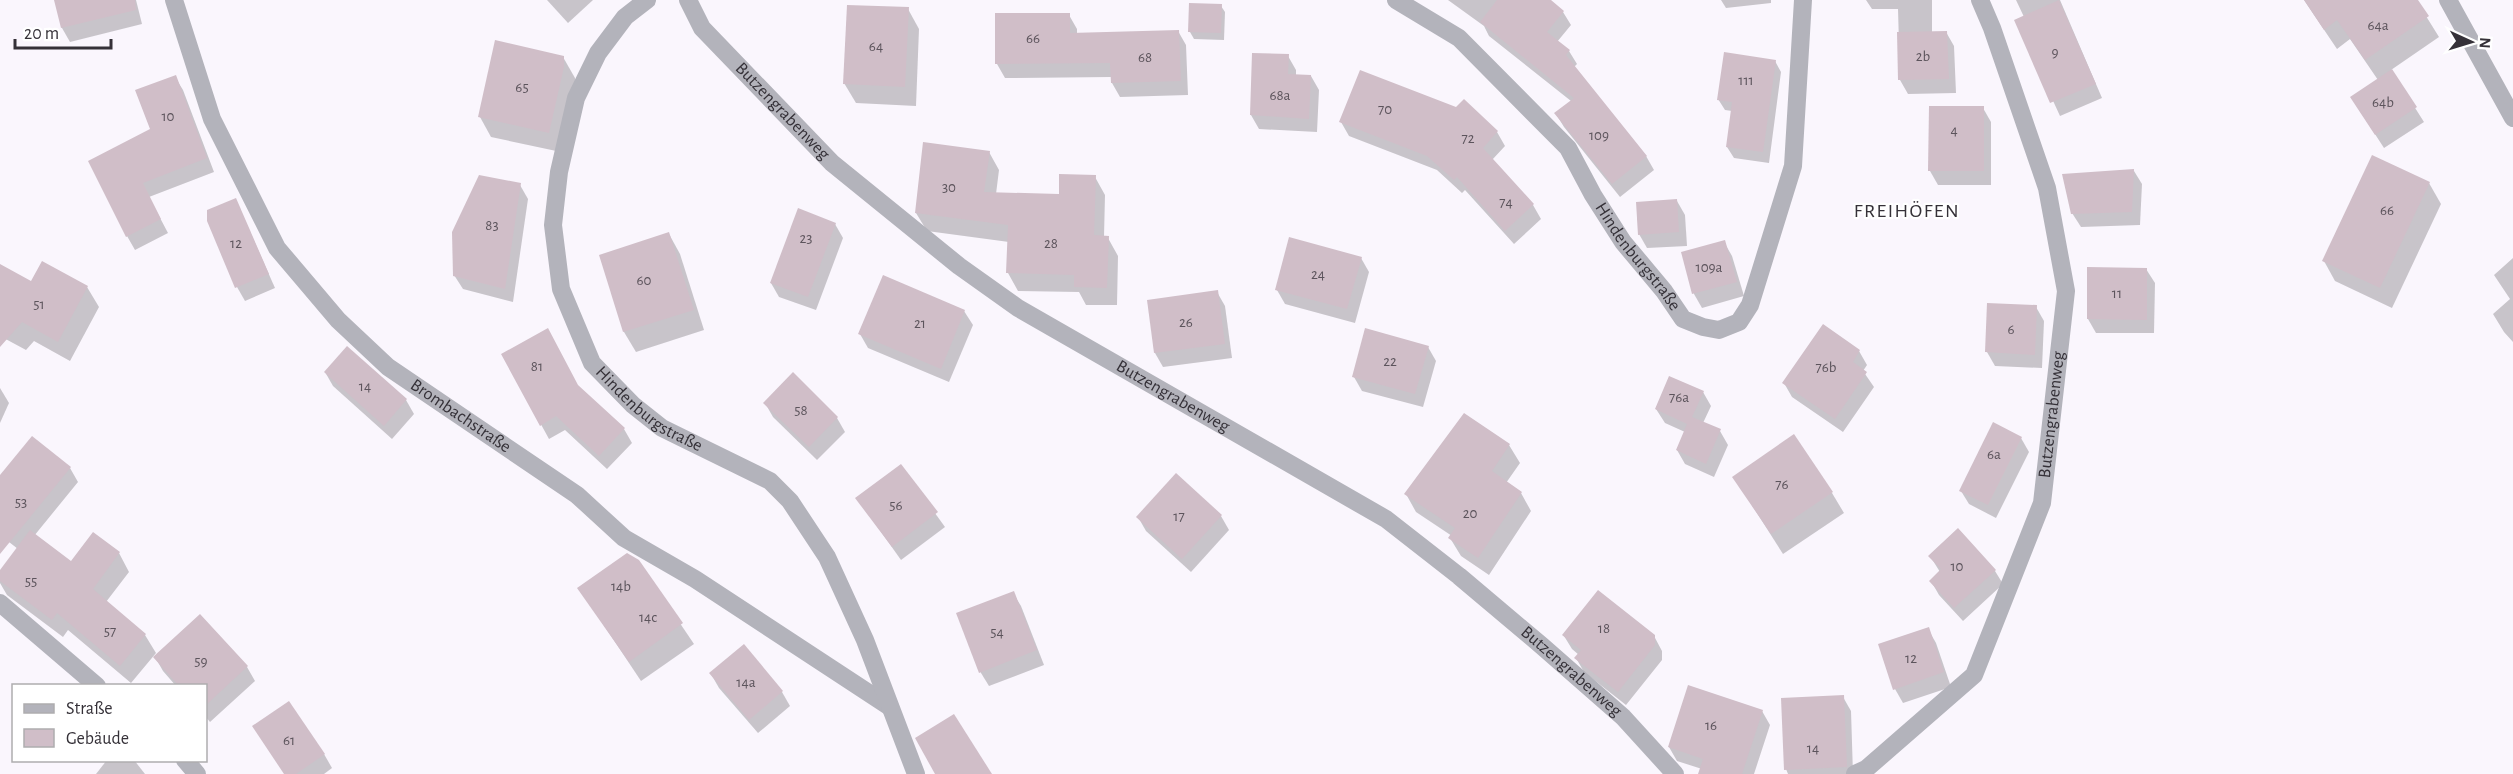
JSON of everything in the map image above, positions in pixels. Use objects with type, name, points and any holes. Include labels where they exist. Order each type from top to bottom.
[{"type":"street","name":"Brombachstraße","points":[[174,0],[212,119],[277,248],[339,320],[388,367],[577,495],[624,538],[694,579],[890,707]]},
{"type":"street","name":"Hindenburgstraße","points":[[647,0],[625,17],[598,53],[576,98],[559,172],[553,225],[561,289],[592,363],[633,405],[662,428],[770,481],[790,501],[827,557],[865,640],[916,774]]},
{"type":"street","name":"Butzengrabenweg","points":[[688,0],[702,28],[832,163],[959,266],[1018,308],[1386,519],[1459,576],[1623,717],[1675,774]]},
{"type":"street","name":"Hindenburgstraße","points":[[1396,0],[1459,38],[1568,148],[1593,195],[1623,242],[1664,291],[1683,319],[1703,327],[1719,330],[1739,322],[1750,305],[1793,166],[1803,0]]},
{"type":"street","name":"Butzengrabenweg","points":[[1855,774],[1866,769],[1974,675],[2042,503],[2066,291],[2047,188],[1992,28],[1980,0]]},
{"type":"street","points":[[2448,0],[2513,118]]},
{"type":"street","points":[[0,603],[95,684]]},
{"type":"street","points":[[187,762],[197,774]]},
{"type":"building","points":[[54,0],[135,0],[136,10],[61,28]]},
{"type":"building","points":[[1497,0],[1551,0],[1564,11],[1547,32],[1570,50],[1566,55],[1647,156],[1612,184],[1554,113],[1574,98],[1480,22]]},
{"type":"building","points":[[2059,0],[2096,84],[2050,103],[2014,20]]},
{"type":"building","points":[[2304,0],[2418,0],[2429,16],[2365,60],[2337,20],[2324,30]]},
{"type":"building","points":[[1189,3],[1222,4],[1221,33],[1188,32]]},
{"type":"building","points":[[847,5],[909,7],[905,87],[843,84]]},
{"type":"building","points":[[995,13],[1070,13],[1070,33],[1179,30],[1181,81],[1111,83],[1110,63],[995,64]]},
{"type":"building","points":[[1947,31],[1949,79],[1898,80],[1897,32]]},
{"type":"building","points":[[495,40],[564,56],[564,67],[549,133],[478,117]]},
{"type":"building","points":[[1724,52],[1776,60],[1763,152],[1726,147],[1732,102],[1717,100]]},
{"type":"building","points":[[1252,53],[1289,54],[1288,74],[1311,75],[1309,119],[1250,115]]},
{"type":"building","points":[[2392,69],[2417,107],[2375,135],[2350,97]]},
{"type":"building","points":[[1360,70],[1456,107],[1464,99],[1498,131],[1483,148],[1534,204],[1505,231],[1457,177],[1454,180],[1427,156],[1339,122]]},
{"type":"building","points":[[176,75],[207,158],[143,183],[161,219],[126,237],[88,161],[150,129],[135,90]]},
{"type":"building","points":[[1929,106],[1984,106],[1984,171],[1928,171]]},
{"type":"building","points":[[923,142],[990,151],[984,192],[1059,194],[1059,174],[1096,175],[1094,235],[1109,236],[1107,288],[1074,287],[1074,275],[1006,273],[1008,225],[915,213]]},
{"type":"building","points":[[2372,155],[2430,182],[2380,288],[2322,261]]},
{"type":"building","points":[[2134,169],[2132,212],[2071,214],[2062,174]]},
{"type":"building","points":[[479,175],[521,183],[505,289],[453,276],[452,232]]},
{"type":"building","points":[[236,198],[269,274],[235,288],[207,221],[207,210]]},
{"type":"building","points":[[1677,199],[1679,232],[1638,235],[1636,202]]},
{"type":"building","points":[[798,208],[836,223],[808,297],[770,283]]},
{"type":"building","points":[[669,232],[694,310],[623,332],[599,255]]},
{"type":"building","points":[[1289,237],[1362,257],[1347,309],[1275,290]]},
{"type":"building","points":[[1725,240],[1737,282],[1692,294],[1681,252]]},
{"type":"building","points":[[42,261],[88,286],[58,342],[22,322],[0,347],[0,264],[31,281]]},
{"type":"building","points":[[2087,267],[2147,268],[2147,320],[2087,319]]},
{"type":"building","points":[[883,275],[965,310],[941,369],[858,334]]},
{"type":"building","points":[[1218,290],[1225,344],[1154,353],[1147,300]]},
{"type":"building","points":[[1987,303],[2037,305],[2035,355],[1985,352]]},
{"type":"building","points":[[1823,324],[1860,350],[1853,362],[1867,372],[1835,419],[1782,383]]},
{"type":"building","points":[[548,328],[578,385],[625,428],[599,456],[556,416],[540,426],[501,354]]},
{"type":"building","points":[[1365,328],[1429,346],[1415,394],[1352,377]]},
{"type":"building","points":[[347,346],[407,399],[384,426],[324,372]]},
{"type":"building","points":[[793,372],[838,417],[809,447],[763,403]]},
{"type":"building","points":[[1669,376],[1704,391],[1692,417],[1721,429],[1706,464],[1676,450],[1687,424],[1655,409]]},
{"type":"building","points":[[1464,413],[1510,444],[1492,471],[1522,492],[1478,558],[1448,538],[1455,528],[1404,494]]},
{"type":"building","points":[[1993,422],[2022,437],[1988,505],[1959,491]]},
{"type":"building","points":[[1794,434],[1833,492],[1771,534],[1732,477]]},
{"type":"building","points":[[32,436],[71,467],[0,554],[0,475]]},
{"type":"building","points":[[901,464],[938,512],[892,547],[855,498]]},
{"type":"building","points":[[1176,473],[1222,515],[1182,559],[1136,517]]},
{"type":"building","points":[[1958,528],[1996,570],[1954,608],[1929,581],[1941,569],[1928,556]]},
{"type":"building","points":[[30,530],[71,561],[93,532],[120,552],[93,589],[146,634],[120,666],[57,613],[52,620],[0,581],[0,570]]},
{"type":"building","points":[[627,553],[639,560],[683,623],[629,662],[577,588]]},
{"type":"building","points":[[1598,590],[1655,635],[1655,645],[1618,692],[1574,658],[1581,650],[1562,635]]},
{"type":"building","points":[[1014,591],[1037,650],[979,673],[956,613]]},
{"type":"building","points":[[200,614],[248,666],[207,704],[207,684],[177,684],[153,657]]},
{"type":"building","points":[[1929,627],[1944,672],[1893,690],[1878,644]]},
{"type":"building","points":[[744,644],[783,691],[749,720],[709,673]]},
{"type":"building","points":[[1688,685],[1763,710],[1742,774],[1698,774],[1703,759],[1668,747]]},
{"type":"building","points":[[1844,695],[1847,767],[1784,770],[1781,698]]},
{"type":"building","points":[[289,701],[325,754],[296,774],[284,774],[252,726]]},
{"type":"building","points":[[954,714],[992,774],[935,774],[915,738]]},
{"type":"district","name":"FREIHÖFEN","points":[[1907,211]]}]
